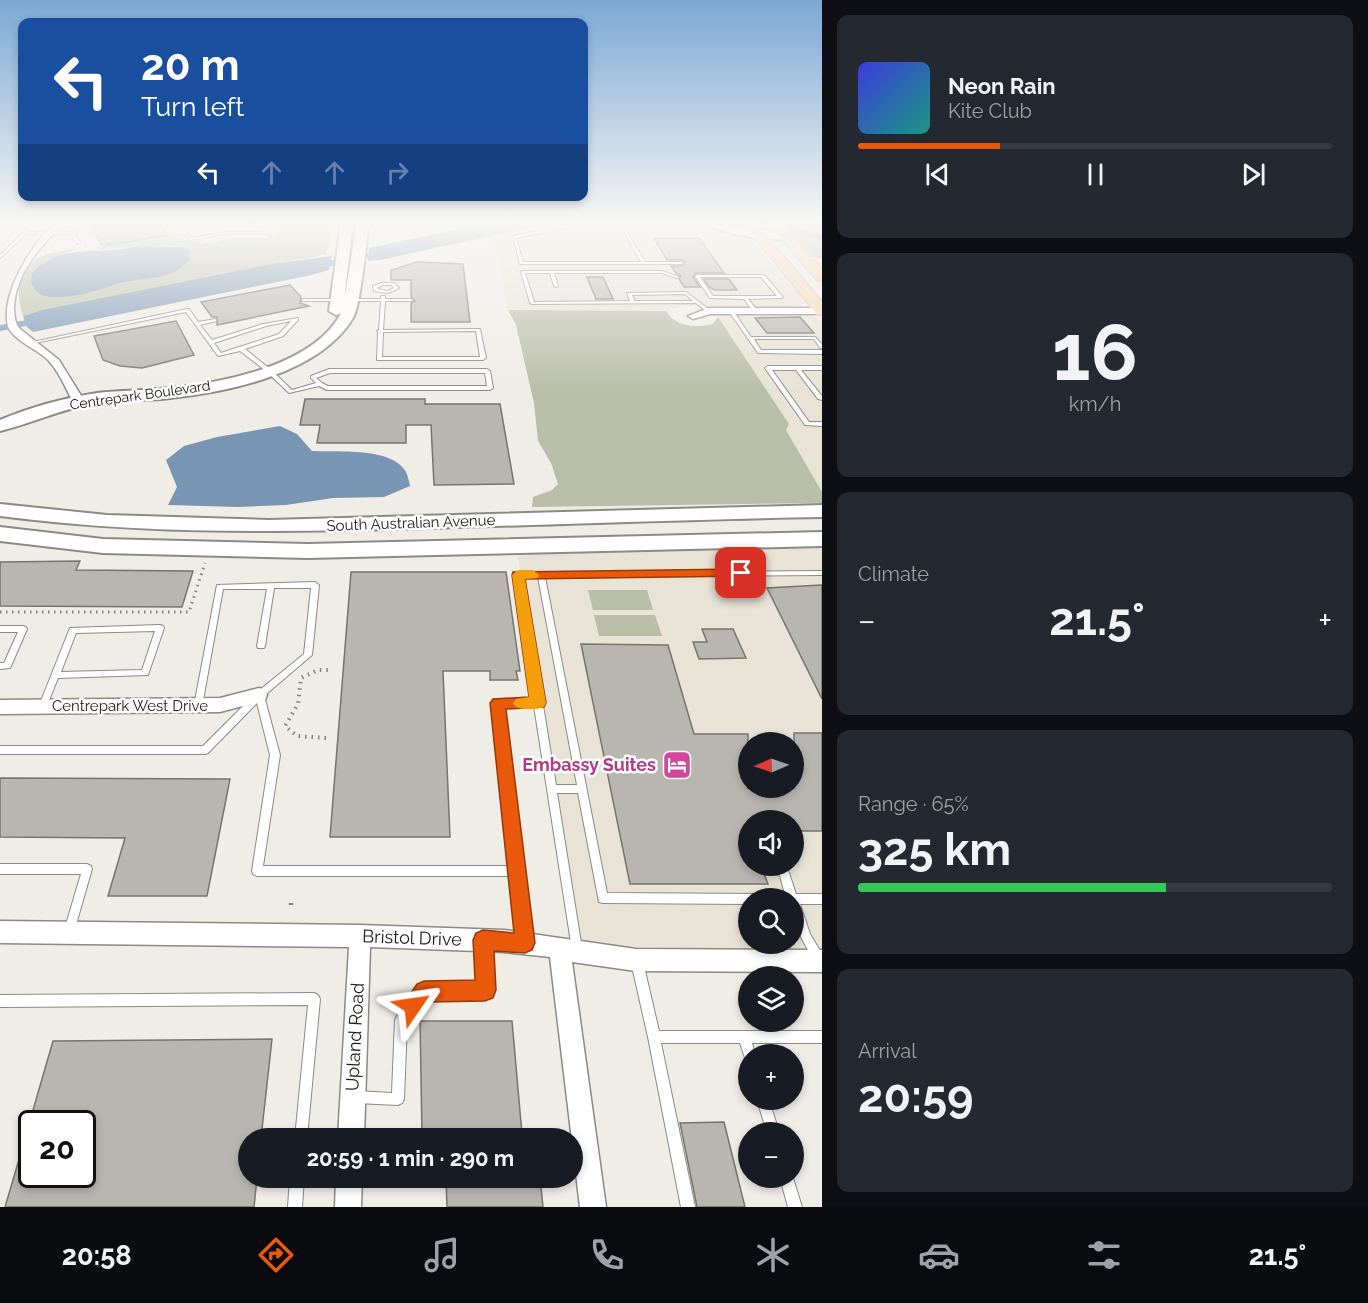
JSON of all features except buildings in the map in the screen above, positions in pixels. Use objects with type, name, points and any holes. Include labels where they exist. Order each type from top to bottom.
[{"type":"main road","name":"Centrepark Boulevard","points":[[15,403],[75,396],[106,397],[180,392],[242,379],[264,368],[309,353],[325,342],[348,315],[341,279]]},
{"type":"main road","name":"Centrepark Boulevard","points":[[344,300],[354,279]]},
{"type":"main road","points":[[796,279],[822,311]]},
{"type":"main road","name":"Centrepark Boulevard","points":[[0,426],[75,396]]},
{"type":"main road","name":"South Australian Avenue","points":[[0,510],[52,518],[233,528],[822,511]]},
{"type":"main road","name":"South Australian Avenue","points":[[0,534],[103,546],[225,550],[822,539]]},
{"type":"street","points":[[8,279],[2,302],[6,315],[28,341],[56,362],[75,396]]},
{"type":"street","points":[[693,316],[709,310],[822,311]]},
{"type":"street","name":"Centrepark West Drive","points":[[0,706],[198,706],[220,705],[259,695]]},
{"type":"street","name":"Bristol Drive","points":[[0,932],[360,936],[483,940],[525,943],[636,960],[822,962]]},
{"type":"street","name":"Upland Road","points":[[351,1128],[360,936]]},
{"type":"street","points":[[569,951],[563,989],[593,1207]]},
{"type":"street","points":[[348,1207],[349,1188]]},
{"type":"lane","points":[[525,279],[532,303],[697,302]]},
{"type":"lane","points":[[554,279],[556,286]]},
{"type":"lane","points":[[699,279],[712,297],[781,297],[765,279]]},
{"type":"lane","points":[[379,331],[478,330],[483,358],[379,359],[379,331],[384,292]]},
{"type":"lane","points":[[633,302],[629,294],[686,293],[709,310]]},
{"type":"lane","points":[[745,297],[755,310]]},
{"type":"lane","points":[[304,300],[411,300]]},
{"type":"lane","points":[[28,341],[187,309],[220,355],[281,335],[296,319],[265,325],[211,342]]},
{"type":"lane","points":[[730,310],[760,352],[822,352]]},
{"type":"lane","points":[[197,324],[214,320]]},
{"type":"lane","points":[[750,338],[822,338]]},
{"type":"lane","points":[[815,338],[822,347]]},
{"type":"lane","points":[[241,350],[291,392],[320,384],[327,388],[490,388],[487,371],[328,371],[313,377],[320,384]]},
{"type":"lane","points":[[822,368],[768,368],[807,424],[822,424]]},
{"type":"lane","points":[[797,368],[822,398]]},
{"type":"lane","points":[[569,951],[552,789],[518,575],[822,573]]},
{"type":"lane","points":[[541,575],[603,898],[738,899]]},
{"type":"lane","points":[[0,750],[205,750],[259,695],[308,655],[315,585],[220,587],[198,706]]},
{"type":"lane","points":[[261,646],[271,586]]},
{"type":"lane","points":[[43,706],[55,675],[73,630],[160,628],[146,673],[55,675]]},
{"type":"lane","points":[[0,629],[23,629],[8,666],[0,666]]},
{"type":"lane","points":[[259,695],[274,755],[257,871],[518,871]]},
{"type":"lane","points":[[525,943],[498,703],[538,703]]},
{"type":"lane","points":[[552,789],[582,789]]},
{"type":"lane","points":[[0,870],[87,869],[69,932]]},
{"type":"lane","points":[[804,900],[822,899]]},
{"type":"lane","points":[[804,931],[822,962]]},
{"type":"lane","points":[[353,1097],[398,1099],[401,1020],[424,992],[485,990],[483,940]]},
{"type":"lane","points":[[636,960],[688,1207]]},
{"type":"lane","points":[[0,1001],[314,999],[302,1128]]},
{"type":"lane","points":[[654,1037],[822,1037]]},
{"type":"lane","points":[[744,1037],[746,1044]]},
{"type":"lane","points":[[295,1207],[296,1188]]},
{"type":"lane","points":[[789,1188],[795,1207]]},
{"type":"path","points":[[0,612],[189,612],[205,562]]},
{"type":"path","points":[[326,738],[297,736],[285,726],[294,714],[301,694],[301,678],[318,670],[332,670]]},
{"type":"path","points":[[291,903],[291,909]]},
{"type":"shaded area","points":[[502,279],[785,279],[806,303],[798,306],[683,306],[666,311],[508,310]]},
{"type":"shaded area","points":[[726,314],[810,315],[822,321],[822,492],[786,430],[789,424],[718,317]]},
{"type":"shaded area","points":[[822,548],[822,951],[804,951],[804,888],[738,888],[738,951],[617,950],[580,944],[517,552]]},
{"type":"green space","points":[[21,279],[41,279],[59,297],[77,295],[141,279],[199,279],[42,310],[23,316],[19,295]]},
{"type":"green space","points":[[508,310],[666,311],[675,320],[693,326],[713,324],[718,317],[789,424],[786,430],[822,492],[822,503],[532,507],[533,497],[552,490],[558,484],[551,463],[538,441],[534,403],[516,325]]},
{"type":"green space","points":[[588,590],[647,590],[653,610],[593,610]]},
{"type":"green space","points":[[594,615],[655,615],[662,636],[599,636]]},
{"type":"water","points":[[31,279],[144,279],[73,296],[59,297],[47,296],[38,292]]},
{"type":"water","points":[[195,279],[290,279],[33,332],[27,327],[23,316],[42,310]]},
{"type":"water","points":[[280,426],[297,434],[312,451],[364,452],[389,458],[406,472],[410,486],[384,497],[333,498],[286,505],[238,507],[168,505],[177,487],[166,460],[184,446],[217,437]]},
{"type":"waterway","points":[[0,328],[48,319]]},
{"type":"slow traffic","points":[[521,703],[538,703],[518,575],[533,575]]},
{"type":"place","name":"Embassy Suites","points":[[677,765]]},
{"type":"route","points":[[413,1006],[424,992],[485,990],[483,940],[525,943],[498,703],[538,703],[518,575],[741,573]]}]
